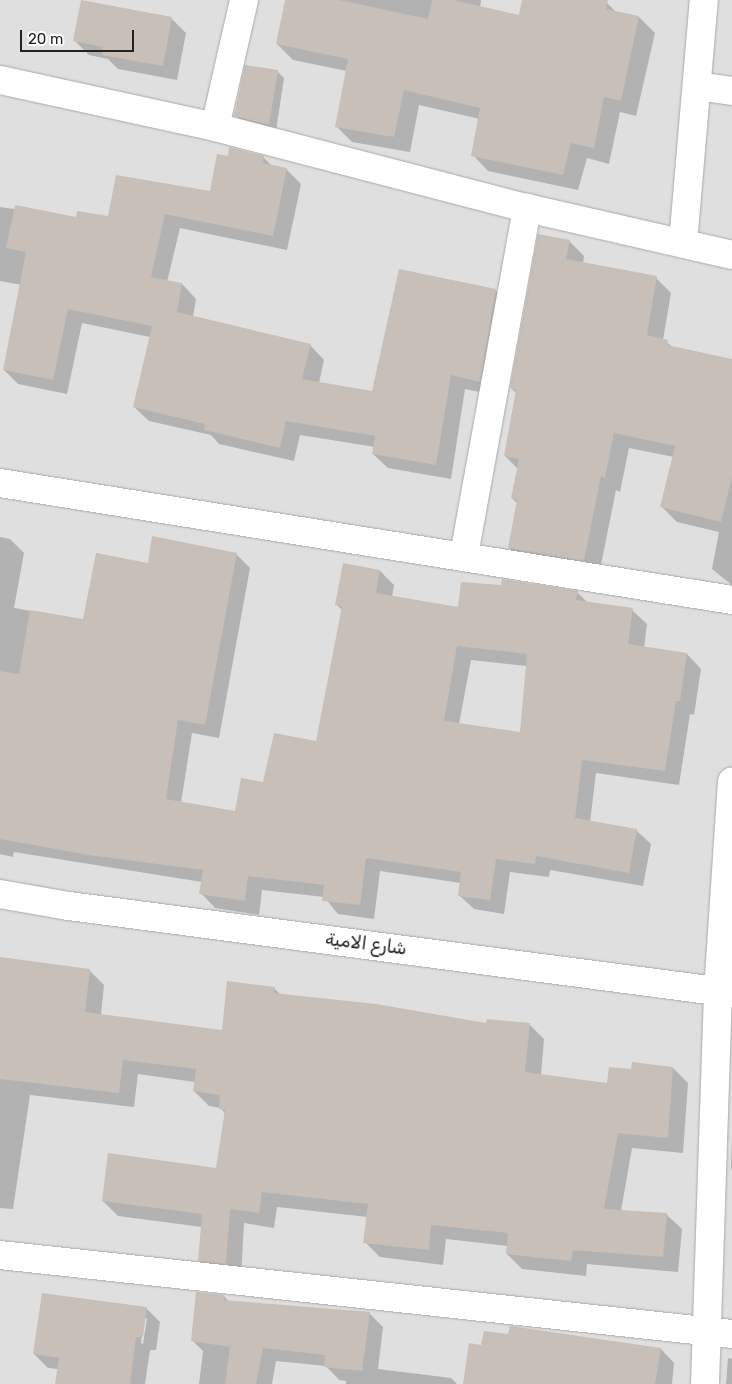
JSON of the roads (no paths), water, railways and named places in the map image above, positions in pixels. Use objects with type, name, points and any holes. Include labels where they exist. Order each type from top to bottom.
[{"type":"street","points":[[215,127],[244,0]]},
{"type":"street","points":[[683,242],[704,0]]},
{"type":"street","points":[[0,80],[215,127],[527,208],[683,242],[732,255]]},
{"type":"street","points":[[696,86],[732,91]]},
{"type":"street","points":[[464,555],[527,208]]},
{"type":"street","points":[[0,482],[464,555],[732,600]]},
{"type":"street","points":[[705,1384],[720,1333],[725,993],[732,781]]},
{"type":"street","name":"شارع الامية","points":[[0,894],[69,906],[725,993]]},
{"type":"street","points":[[0,1255],[720,1333]]}]
